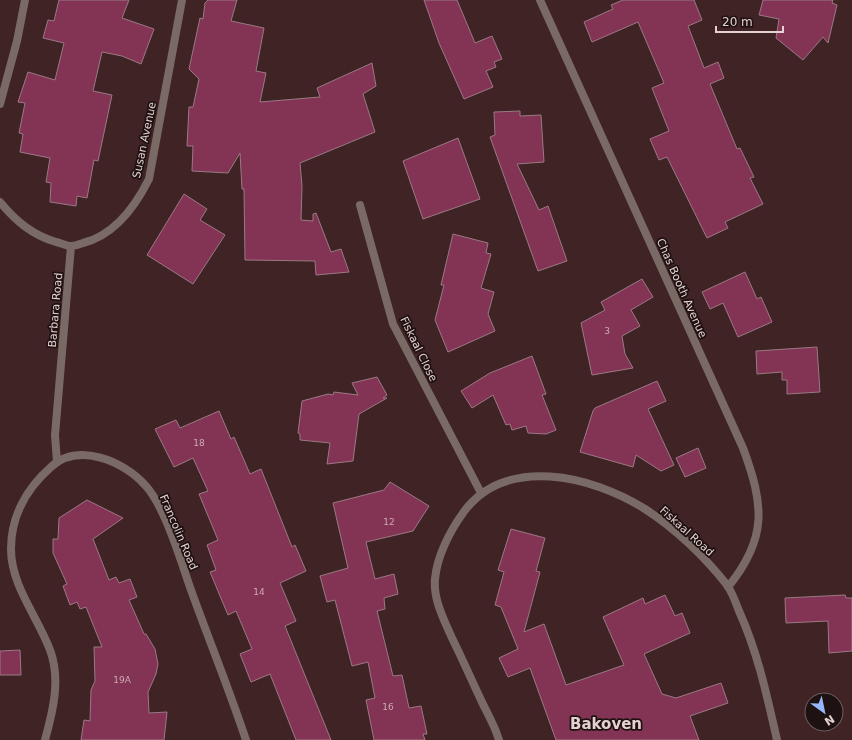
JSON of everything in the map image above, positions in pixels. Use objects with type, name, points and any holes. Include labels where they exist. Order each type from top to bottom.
[{"type":"street","points":[[0,104],[17,41],[25,0]]},
{"type":"street","name":"Susan Avenue","points":[[71,246],[90,241],[109,232],[140,199],[149,179],[182,0]]},
{"type":"street","name":"Chas Booth Avenue","points":[[540,0],[743,448],[754,478],[758,509],[758,535],[744,568],[728,587]]},
{"type":"street","points":[[0,202],[15,219],[30,231],[46,239],[71,246]]},
{"type":"street","name":"Fiskaal Close","points":[[360,205],[393,324],[482,493]]},
{"type":"street","name":"Barbara Road","points":[[57,462],[55,435],[71,246]]},
{"type":"street","name":"Francolin Road","points":[[45,740],[54,707],[55,676],[50,651],[17,581],[11,550],[14,523],[23,499],[39,477],[57,462],[81,455],[104,458],[126,468],[146,485],[159,508],[174,542],[246,740]]},
{"type":"street","name":"Fiskaal Road","points":[[499,740],[441,613],[435,579],[442,551],[458,520],[470,503],[482,493],[508,480],[529,476],[577,480],[623,496],[646,509],[673,530],[706,561],[728,587],[746,626],[761,671],[777,740]]},
{"type":"building","points":[[59,0],[129,0],[122,18],[154,29],[141,64],[122,56],[102,52],[93,91],[112,95],[98,161],[94,160],[87,198],[77,196],[76,206],[50,202],[51,183],[46,182],[50,158],[20,152],[23,134],[19,133],[25,103],[18,102],[28,72],[55,80],[64,43],[43,38],[48,20],[54,21]]},
{"type":"building","points":[[208,0],[237,0],[231,21],[264,28],[256,71],[266,73],[260,102],[320,97],[317,88],[372,63],[376,86],[363,94],[375,132],[300,163],[302,186],[301,220],[313,221],[313,214],[316,213],[331,252],[341,249],[349,272],[316,275],[315,261],[245,260],[244,189],[242,189],[240,153],[228,173],[192,171],[193,146],[187,146],[189,107],[193,107],[199,79],[189,69],[200,18],[203,19],[205,3]]},
{"type":"building","points":[[424,0],[457,0],[475,43],[492,36],[502,59],[494,62],[496,67],[486,71],[493,87],[464,99],[439,43]]},
{"type":"building","points":[[623,0],[694,0],[702,20],[688,26],[704,68],[718,62],[724,78],[710,84],[737,149],[740,148],[754,177],[750,178],[763,204],[725,222],[728,228],[707,238],[667,157],[659,160],[650,139],[669,131],[652,88],[664,83],[638,22],[592,42],[584,22],[613,9],[611,5]]},
{"type":"building","points":[[763,0],[833,0],[832,3],[837,5],[828,43],[823,37],[803,60],[776,38],[779,19],[759,15]]},
{"type":"building","points":[[520,111],[520,116],[541,115],[544,162],[517,164],[539,210],[548,206],[567,261],[538,271],[490,137],[495,135],[494,112]]},
{"type":"building","points":[[458,138],[480,199],[423,219],[403,161]]},
{"type":"building","points":[[184,194],[207,209],[200,220],[225,235],[193,284],[147,255]]},
{"type":"building","points":[[453,234],[488,243],[486,253],[491,254],[481,288],[494,292],[488,314],[495,331],[448,352],[435,320],[444,285],[441,285]]},
{"type":"building","points":[[745,272],[757,299],[761,297],[772,322],[738,337],[723,303],[710,309],[702,292]]},
{"type":"building","points":[[642,279],[653,297],[631,310],[640,326],[622,336],[625,354],[633,368],[592,375],[581,323],[605,310],[601,302]]},
{"type":"building","points":[[817,347],[820,392],[787,394],[787,380],[782,380],[782,372],[757,374],[756,351]]},
{"type":"building","points":[[532,356],[546,394],[542,395],[556,430],[546,434],[528,433],[526,426],[512,430],[510,424],[506,425],[493,395],[472,408],[461,391],[490,373]]},
{"type":"building","points":[[377,377],[387,395],[383,398],[387,398],[359,414],[353,461],[327,464],[330,443],[300,440],[300,434],[298,433],[302,401],[328,394],[333,395],[334,392],[358,395],[352,383]]},
{"type":"building","points":[[657,381],[666,401],[648,409],[674,465],[661,471],[636,455],[633,467],[580,452],[595,408]]},
{"type":"building","points":[[219,411],[231,439],[234,437],[250,474],[261,469],[292,547],[295,545],[306,571],[280,583],[296,621],[285,626],[331,740],[296,740],[270,674],[251,682],[240,654],[252,649],[236,611],[228,615],[210,572],[216,570],[207,545],[218,540],[199,494],[208,491],[193,458],[174,467],[155,429],[176,420],[180,428]]},
{"type":"building","points":[[698,448],[706,468],[685,477],[676,458]]},
{"type":"building","points":[[390,482],[429,506],[413,531],[366,542],[375,579],[394,574],[398,594],[384,598],[385,609],[377,611],[393,676],[402,675],[409,708],[421,706],[427,734],[423,734],[425,740],[374,740],[366,700],[375,698],[368,662],[352,666],[335,600],[327,602],[320,576],[348,568],[333,503],[384,490]]},
{"type":"building","points":[[87,500],[123,518],[93,539],[109,580],[116,577],[119,583],[130,579],[137,597],[129,600],[144,634],[146,634],[155,649],[158,664],[156,674],[148,692],[149,713],[167,712],[164,740],[81,740],[84,720],[90,721],[91,690],[95,681],[94,647],[102,647],[86,607],[80,609],[77,602],[70,605],[63,586],[67,584],[53,553],[53,539],[58,539],[59,518]]},
{"type":"building","points":[[511,529],[545,538],[536,571],[540,572],[524,632],[544,624],[566,685],[624,665],[603,617],[643,598],[645,604],[665,595],[675,616],[682,613],[690,633],[644,654],[662,694],[676,698],[721,683],[728,703],[690,716],[699,740],[556,740],[530,668],[508,677],[499,658],[518,649],[501,607],[495,605],[504,572],[498,570]]},
{"type":"building","points":[[845,595],[846,598],[852,598],[852,651],[829,653],[828,621],[786,623],[785,598]]},
{"type":"building","points":[[20,650],[21,675],[0,675],[0,651]]},
{"type":"district","name":"Bakoven","points":[[606,724]]}]
